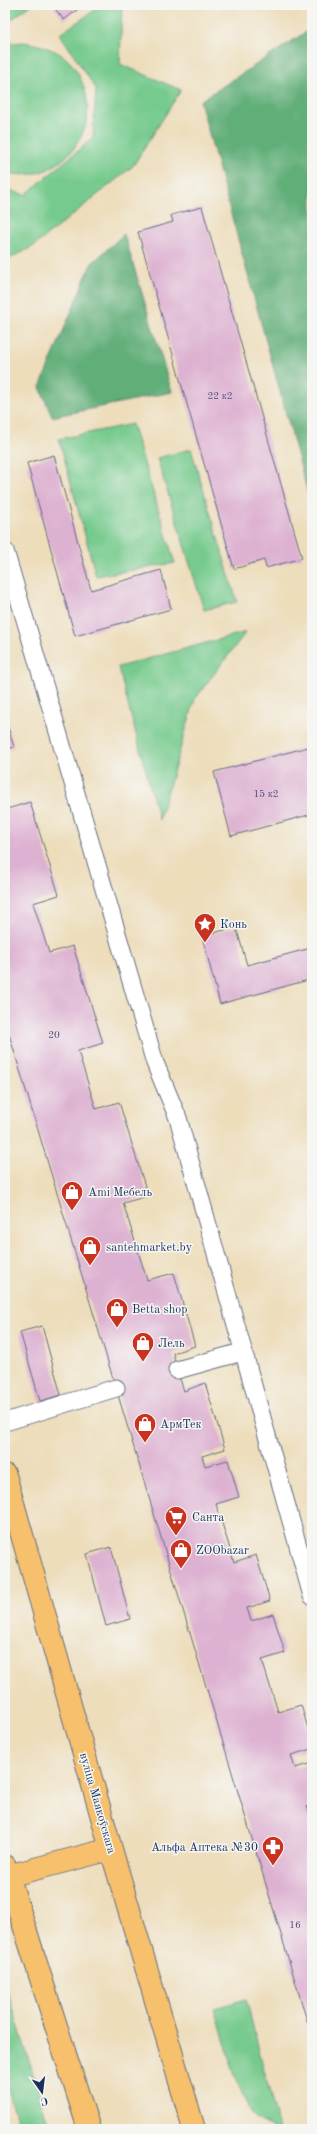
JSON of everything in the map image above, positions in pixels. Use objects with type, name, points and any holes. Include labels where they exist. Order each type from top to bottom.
[{"type":"main road","name":"вуліца Маякоўскага","points":[[5,1475],[111,1849],[194,2129]]},
{"type":"main road","points":[[89,2129],[6,1871],[111,1849]]},
{"type":"lane","points":[[5,551],[155,1063],[178,1118],[242,1352],[312,1596]]},
{"type":"lane","points":[[177,1370],[242,1352]]},
{"type":"lane","points":[[5,1422],[116,1388]]},
{"type":"green space","points":[[5,5],[31,5],[5,24]]},
{"type":"green space","points":[[102,5],[122,5],[120,64],[181,90],[133,166],[34,246],[5,261],[5,189],[25,195],[93,138],[96,89],[60,34]]},
{"type":"green space","points":[[312,28],[312,508],[200,101]]},
{"type":"green space","points":[[23,42],[48,48],[63,56],[72,64],[82,82],[88,110],[86,123],[81,136],[74,148],[65,158],[54,166],[41,172],[18,175],[5,172],[5,44]]},
{"type":"green space","points":[[124,234],[172,392],[52,417],[40,387],[91,264]]},
{"type":"green space","points":[[132,424],[175,563],[96,576],[59,439]]},
{"type":"green space","points":[[191,449],[237,602],[204,610],[157,458]]},
{"type":"green space","points":[[246,632],[195,699],[159,820],[118,667]]},
{"type":"green space","points":[[5,1982],[50,2129],[20,2129],[5,2080]]},
{"type":"green space","points":[[246,1999],[279,2129],[261,2123],[253,2115],[247,2104],[241,2092],[231,2063],[215,2008]]},
{"type":"building","points":[[52,5],[83,5],[64,20]]},
{"type":"building","points":[[202,207],[302,558],[266,568],[264,560],[234,569],[138,232],[173,222],[171,215]]},
{"type":"building","points":[[54,455],[91,590],[161,570],[171,609],[75,636],[27,463]]},
{"type":"building","points":[[5,718],[14,747],[5,750]]},
{"type":"building","points":[[312,746],[312,814],[231,836],[214,772]]},
{"type":"building","points":[[30,802],[59,895],[33,903],[49,953],[73,946],[103,1043],[78,1051],[96,1109],[119,1102],[148,1196],[123,1203],[147,1280],[174,1273],[195,1346],[173,1353],[177,1370],[184,1391],[205,1383],[225,1449],[202,1456],[205,1466],[228,1460],[239,1497],[216,1504],[234,1562],[256,1555],[270,1601],[247,1608],[251,1621],[273,1614],[285,1653],[262,1660],[278,1712],[301,1705],[312,1742],[312,1749],[291,1755],[295,1768],[312,1763],[312,1804],[307,1806],[312,1822],[312,2037],[5,1021],[5,803],[7,809]]},
{"type":"building","points":[[236,927],[247,965],[311,948],[312,979],[220,1004],[202,936]]},
{"type":"building","points":[[42,1326],[61,1395],[40,1401],[20,1332]]},
{"type":"building","points":[[111,1547],[130,1619],[106,1626],[87,1554]]},
{"type":"place","name":"Конь","points":[[205,944]]},
{"type":"place","name":"Ami Мебель","points":[[72,1212]]},
{"type":"place","name":"santehmarket.by","points":[[90,1266]]},
{"type":"place","name":"Betta shop","points":[[117,1328]]},
{"type":"place","name":"Лель","points":[[143,1362]]},
{"type":"place","name":"АрмТек","points":[[145,1444]]},
{"type":"place","name":"Санта","points":[[176,1536]]},
{"type":"place","name":"ZOObazar","points":[[181,1570]]},
{"type":"place","name":"Альфа Аптека №30","points":[[273,1866]]}]
